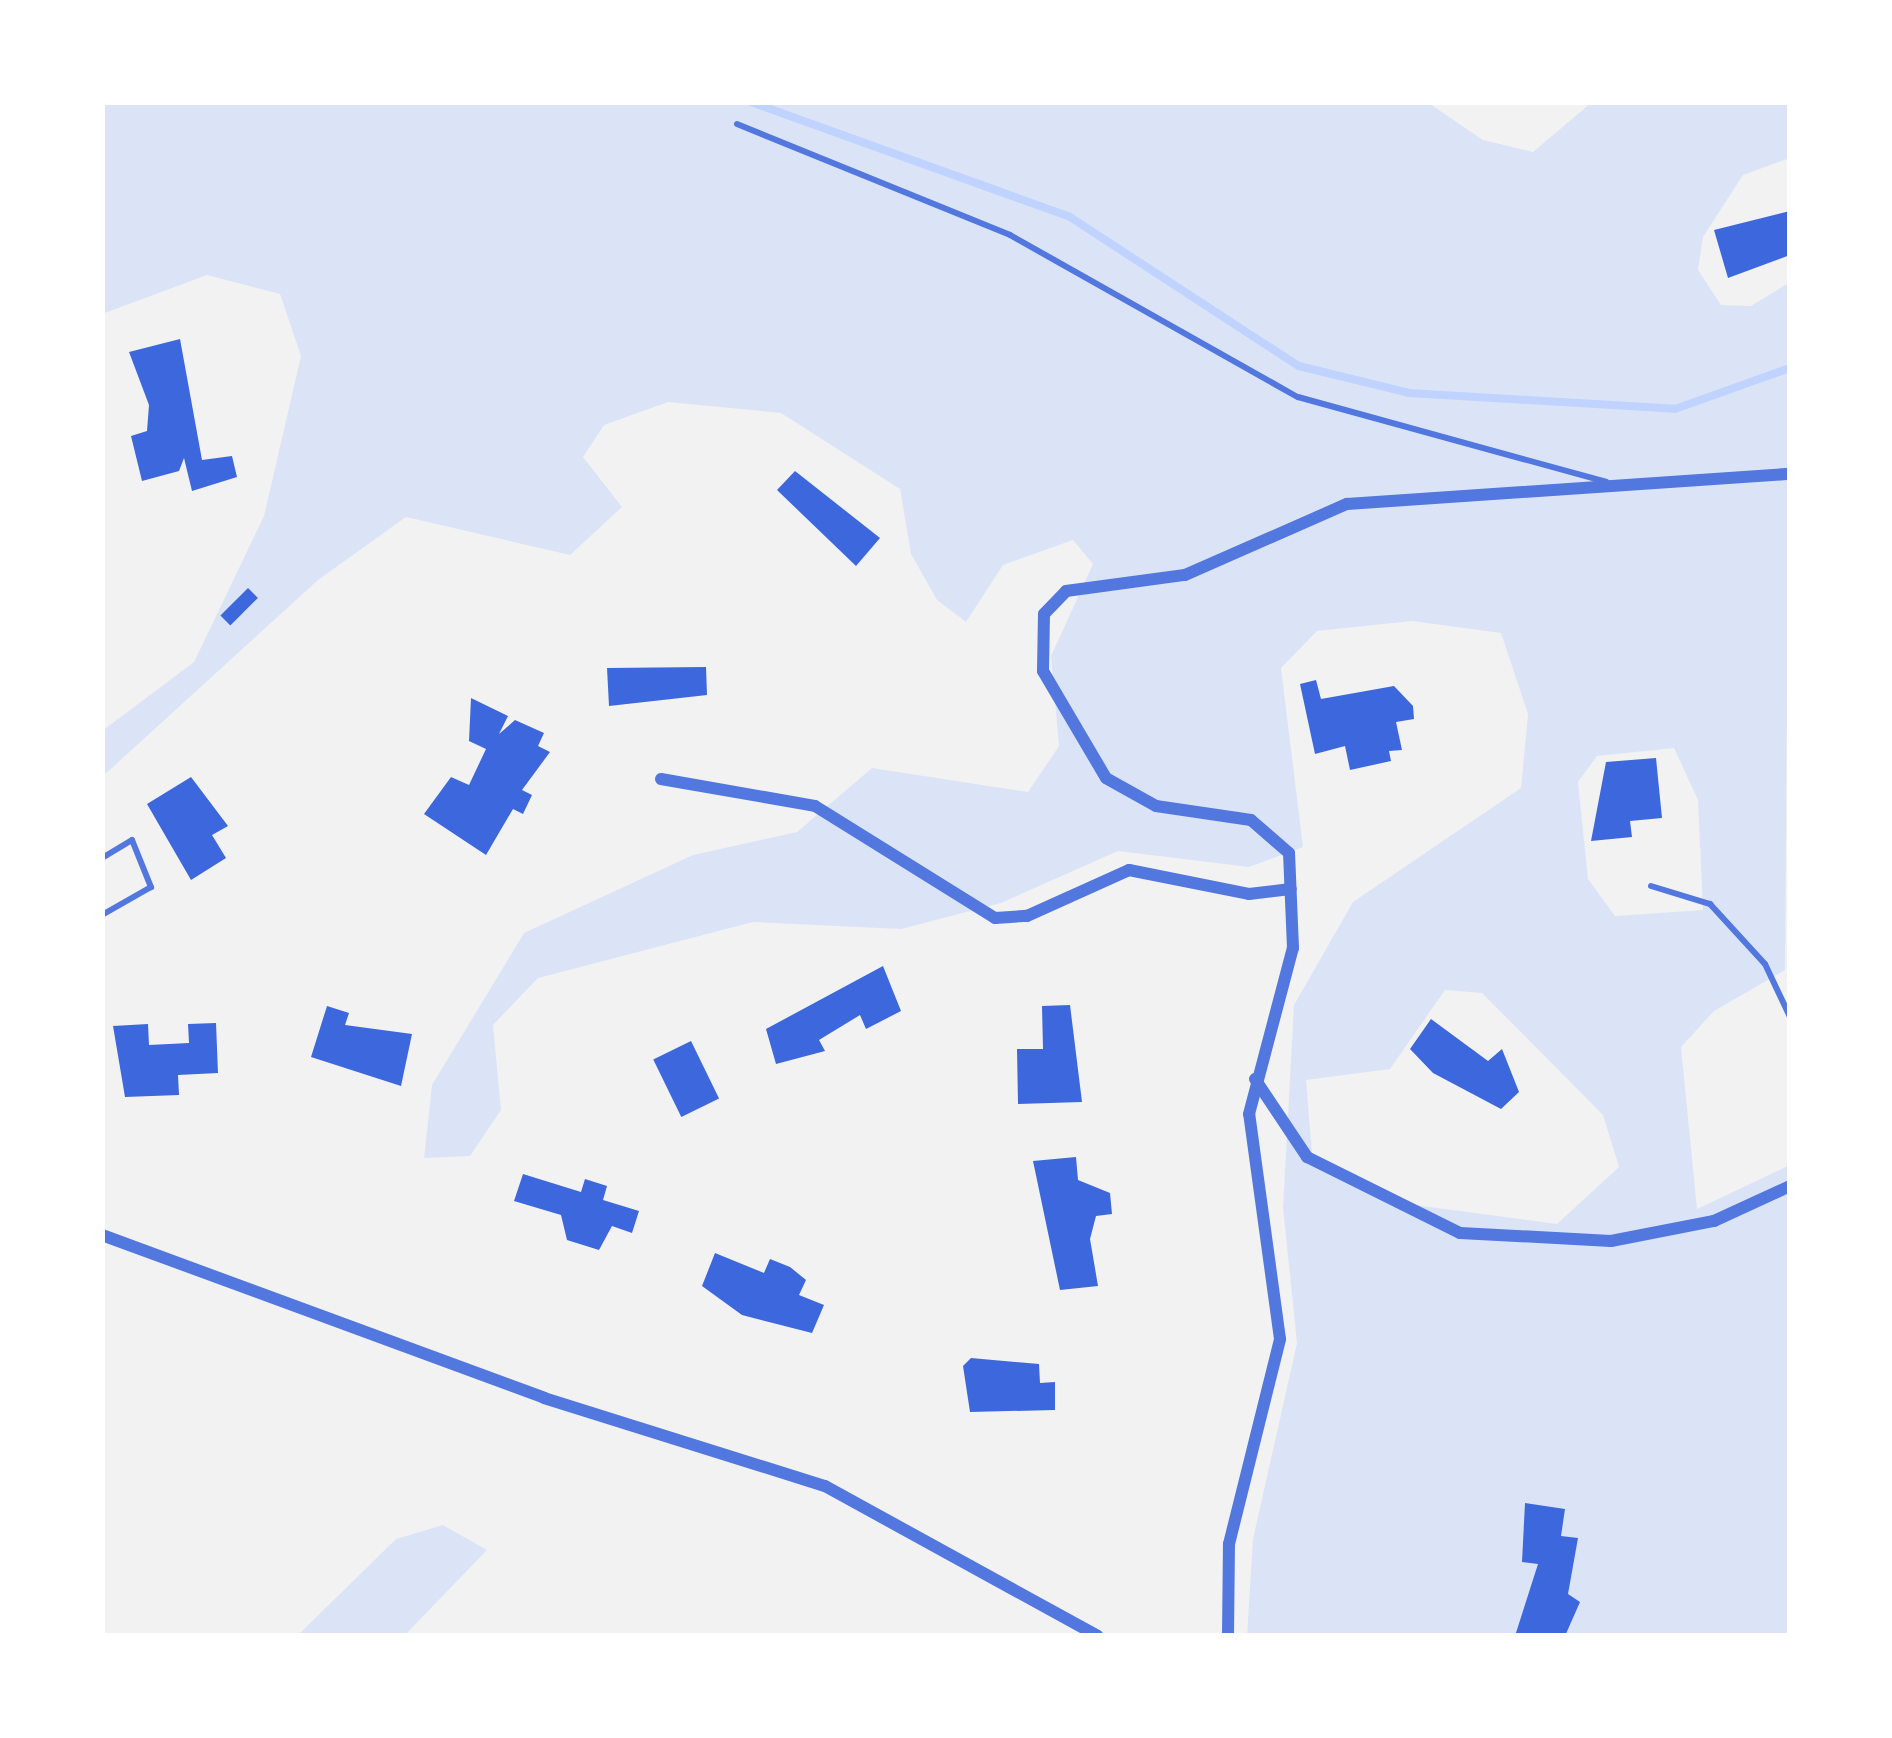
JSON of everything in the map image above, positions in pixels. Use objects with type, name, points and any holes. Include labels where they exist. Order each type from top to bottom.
[{"type":"street","points":[[1228,1636],[1229,1544],[1280,1339],[1250,1144],[1255,1078],[1293,948],[1289,853],[1252,820],[1156,806],[1106,778],[1043,670],[1040,626],[1053,600],[1185,575],[1346,504],[1790,474]]},
{"type":"street","points":[[662,779],[815,806],[995,918],[1027,916],[1129,870],[1249,894],[1291,889]]},
{"type":"street","points":[[1255,1078],[1307,1157],[1460,1233],[1611,1241],[1714,1221],[1790,1186]]},
{"type":"street","points":[[102,1235],[544,1398],[825,1486],[1098,1636]]},
{"type":"lane","points":[[737,124],[1010,235],[1298,397],[1628,486]]},
{"type":"lane","points":[[102,858],[132,840],[151,887],[102,915]]},
{"type":"lane","points":[[1651,886],[1710,904],[1765,964],[1790,1017]]},
{"type":"shaded area","points":[[102,102],[1427,102],[1483,140],[1533,152],[1592,102],[1790,102],[1790,158],[1743,175],[1703,237],[1698,270],[1721,305],[1751,306],[1790,282],[1785,970],[1714,1011],[1681,1047],[1697,1209],[1790,1165],[1790,1636],[1247,1636],[1253,1539],[1297,1343],[1283,1208],[1294,1005],[1353,902],[1521,788],[1528,714],[1501,633],[1412,621],[1317,631],[1281,668],[1303,847],[1249,867],[1118,851],[1001,903],[901,929],[753,922],[538,978],[493,1025],[501,1110],[470,1156],[424,1158],[432,1085],[524,933],[693,855],[797,832],[872,768],[1028,792],[1059,746],[1051,656],[1093,564],[1073,540],[1003,565],[966,622],[937,600],[911,554],[900,489],[781,413],[668,402],[604,425],[583,457],[622,507],[570,555],[406,517],[318,580],[102,777],[102,731],[194,662],[264,516],[301,356],[280,294],[207,275],[102,314]],"holes":[[[1674,748],[1698,800],[1703,910],[1615,916],[1588,879],[1578,782],[1597,756]],[[1445,990],[1482,993],[1603,1115],[1619,1167],[1557,1224],[1407,1204],[1312,1153],[1306,1080],[1390,1069]]]},
{"type":"shaded area","points":[[443,1525],[487,1550],[404,1636],[297,1636],[396,1539]]},
{"type":"building","points":[[1790,211],[1790,255],[1728,278],[1714,230]]},
{"type":"building","points":[[180,339],[202,460],[232,456],[237,477],[192,491],[184,458],[179,471],[142,481],[131,436],[147,431],[149,405],[129,352]]},
{"type":"building","points":[[795,471],[880,538],[856,566],[777,490]]},
{"type":"building","points":[[248,588],[258,598],[230,625],[220,616]]},
{"type":"building","points":[[706,667],[707,695],[609,706],[607,668]]},
{"type":"building","points":[[1316,680],[1321,699],[1394,686],[1413,706],[1414,719],[1396,722],[1402,750],[1389,751],[1391,761],[1350,770],[1345,746],[1315,754],[1300,684]]},
{"type":"building","points":[[471,698],[508,716],[499,734],[515,720],[544,733],[538,746],[550,752],[522,790],[532,795],[523,814],[513,809],[486,855],[424,814],[451,777],[469,785],[486,749],[469,741]]},
{"type":"building","points":[[1656,758],[1662,818],[1630,821],[1632,837],[1591,841],[1606,762]]},
{"type":"building","points":[[191,777],[228,826],[212,835],[226,858],[191,880],[147,804]]},
{"type":"building","points":[[883,966],[901,1011],[866,1029],[860,1015],[819,1040],[825,1051],[776,1064],[766,1029]]},
{"type":"building","points":[[1070,1005],[1082,1102],[1018,1104],[1017,1049],[1043,1049],[1042,1006]]},
{"type":"building","points":[[327,1006],[349,1013],[345,1025],[412,1034],[401,1086],[311,1057]]},
{"type":"building","points":[[1431,1019],[1488,1061],[1502,1049],[1519,1092],[1501,1109],[1433,1073],[1410,1049]]},
{"type":"building","points":[[216,1023],[218,1073],[178,1075],[179,1095],[125,1097],[113,1026],[148,1024],[149,1045],[189,1043],[188,1024]]},
{"type":"building","points":[[691,1041],[719,1099],[681,1117],[653,1059]]},
{"type":"building","points":[[1076,1157],[1078,1180],[1110,1193],[1112,1214],[1096,1216],[1090,1239],[1098,1286],[1060,1290],[1033,1161]]},
{"type":"building","points":[[523,1174],[581,1192],[585,1179],[607,1186],[603,1200],[639,1211],[632,1233],[612,1226],[599,1250],[567,1240],[561,1215],[514,1201]]},
{"type":"building","points":[[715,1253],[764,1273],[770,1259],[806,1280],[799,1295],[824,1305],[812,1333],[742,1315],[702,1286]]},
{"type":"building","points":[[971,1358],[1039,1364],[1040,1383],[1055,1382],[1055,1410],[970,1412],[963,1366]]},
{"type":"building","points":[[1525,1503],[1565,1509],[1561,1536],[1578,1538],[1568,1594],[1580,1602],[1565,1636],[1515,1636],[1538,1564],[1522,1562]]},
{"type":"waterway","points":[[751,102],[1070,217],[1299,366],[1409,393],[1675,409],[1790,368]]}]
